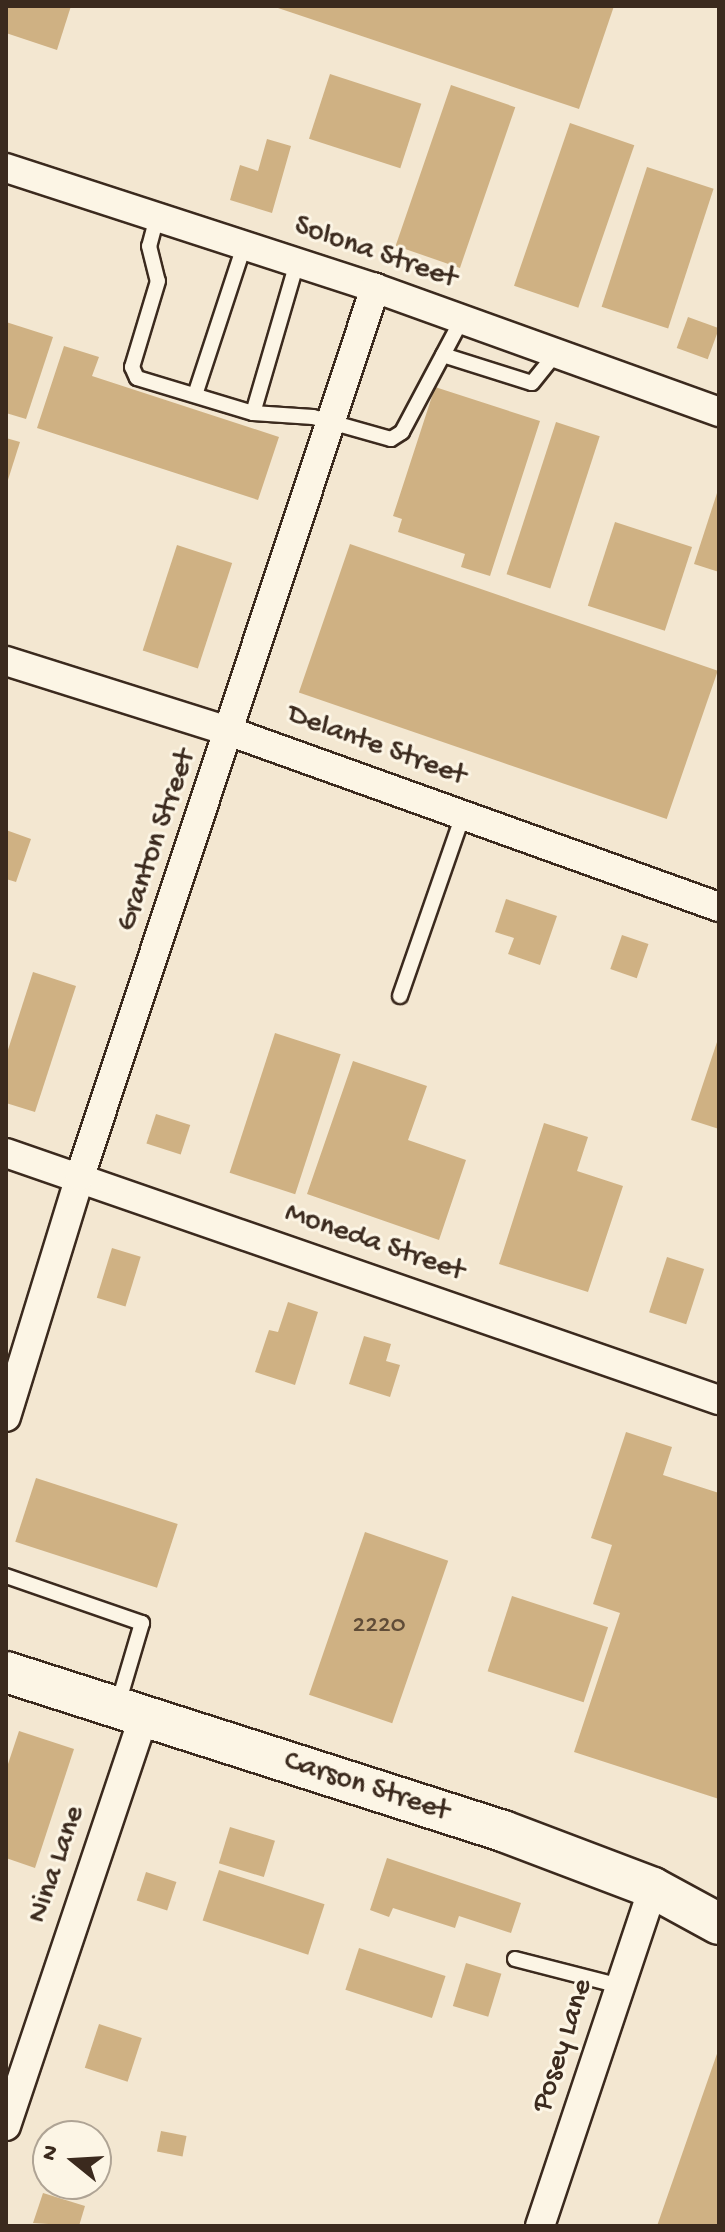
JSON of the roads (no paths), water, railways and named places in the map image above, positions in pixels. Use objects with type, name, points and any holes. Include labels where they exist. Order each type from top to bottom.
[{"type":"street","name":"Solona Street","points":[[6,168],[375,288],[719,412]]},
{"type":"street","name":"Granton Street","points":[[6,1417],[80,1176],[231,732],[375,288]]},
{"type":"street","name":"Delante Street","points":[[6,661],[231,732],[719,907]]},
{"type":"street","name":"Moneda Street","points":[[6,1153],[80,1176],[719,1400]]},
{"type":"street","name":"Carson Street","points":[[6,1672],[503,1831],[653,1888],[719,1924]]},
{"type":"street","name":"Nina Lane","points":[[6,2126],[130,1712]]},
{"type":"street","name":"Posey Lane","points":[[540,2226],[653,1888]]},
{"type":"lane","points":[[157,217],[149,246],[158,281],[132,367],[137,378],[253,413],[298,414],[397,438],[462,319]]},
{"type":"lane","points":[[195,395],[244,246]]},
{"type":"lane","points":[[253,413],[297,263]]},
{"type":"lane","points":[[443,355],[532,383],[556,353]]},
{"type":"lane","points":[[400,996],[463,815]]},
{"type":"lane","points":[[6,1576],[142,1623],[130,1712]]},
{"type":"lane","points":[[515,1959],[620,1986]]}]
